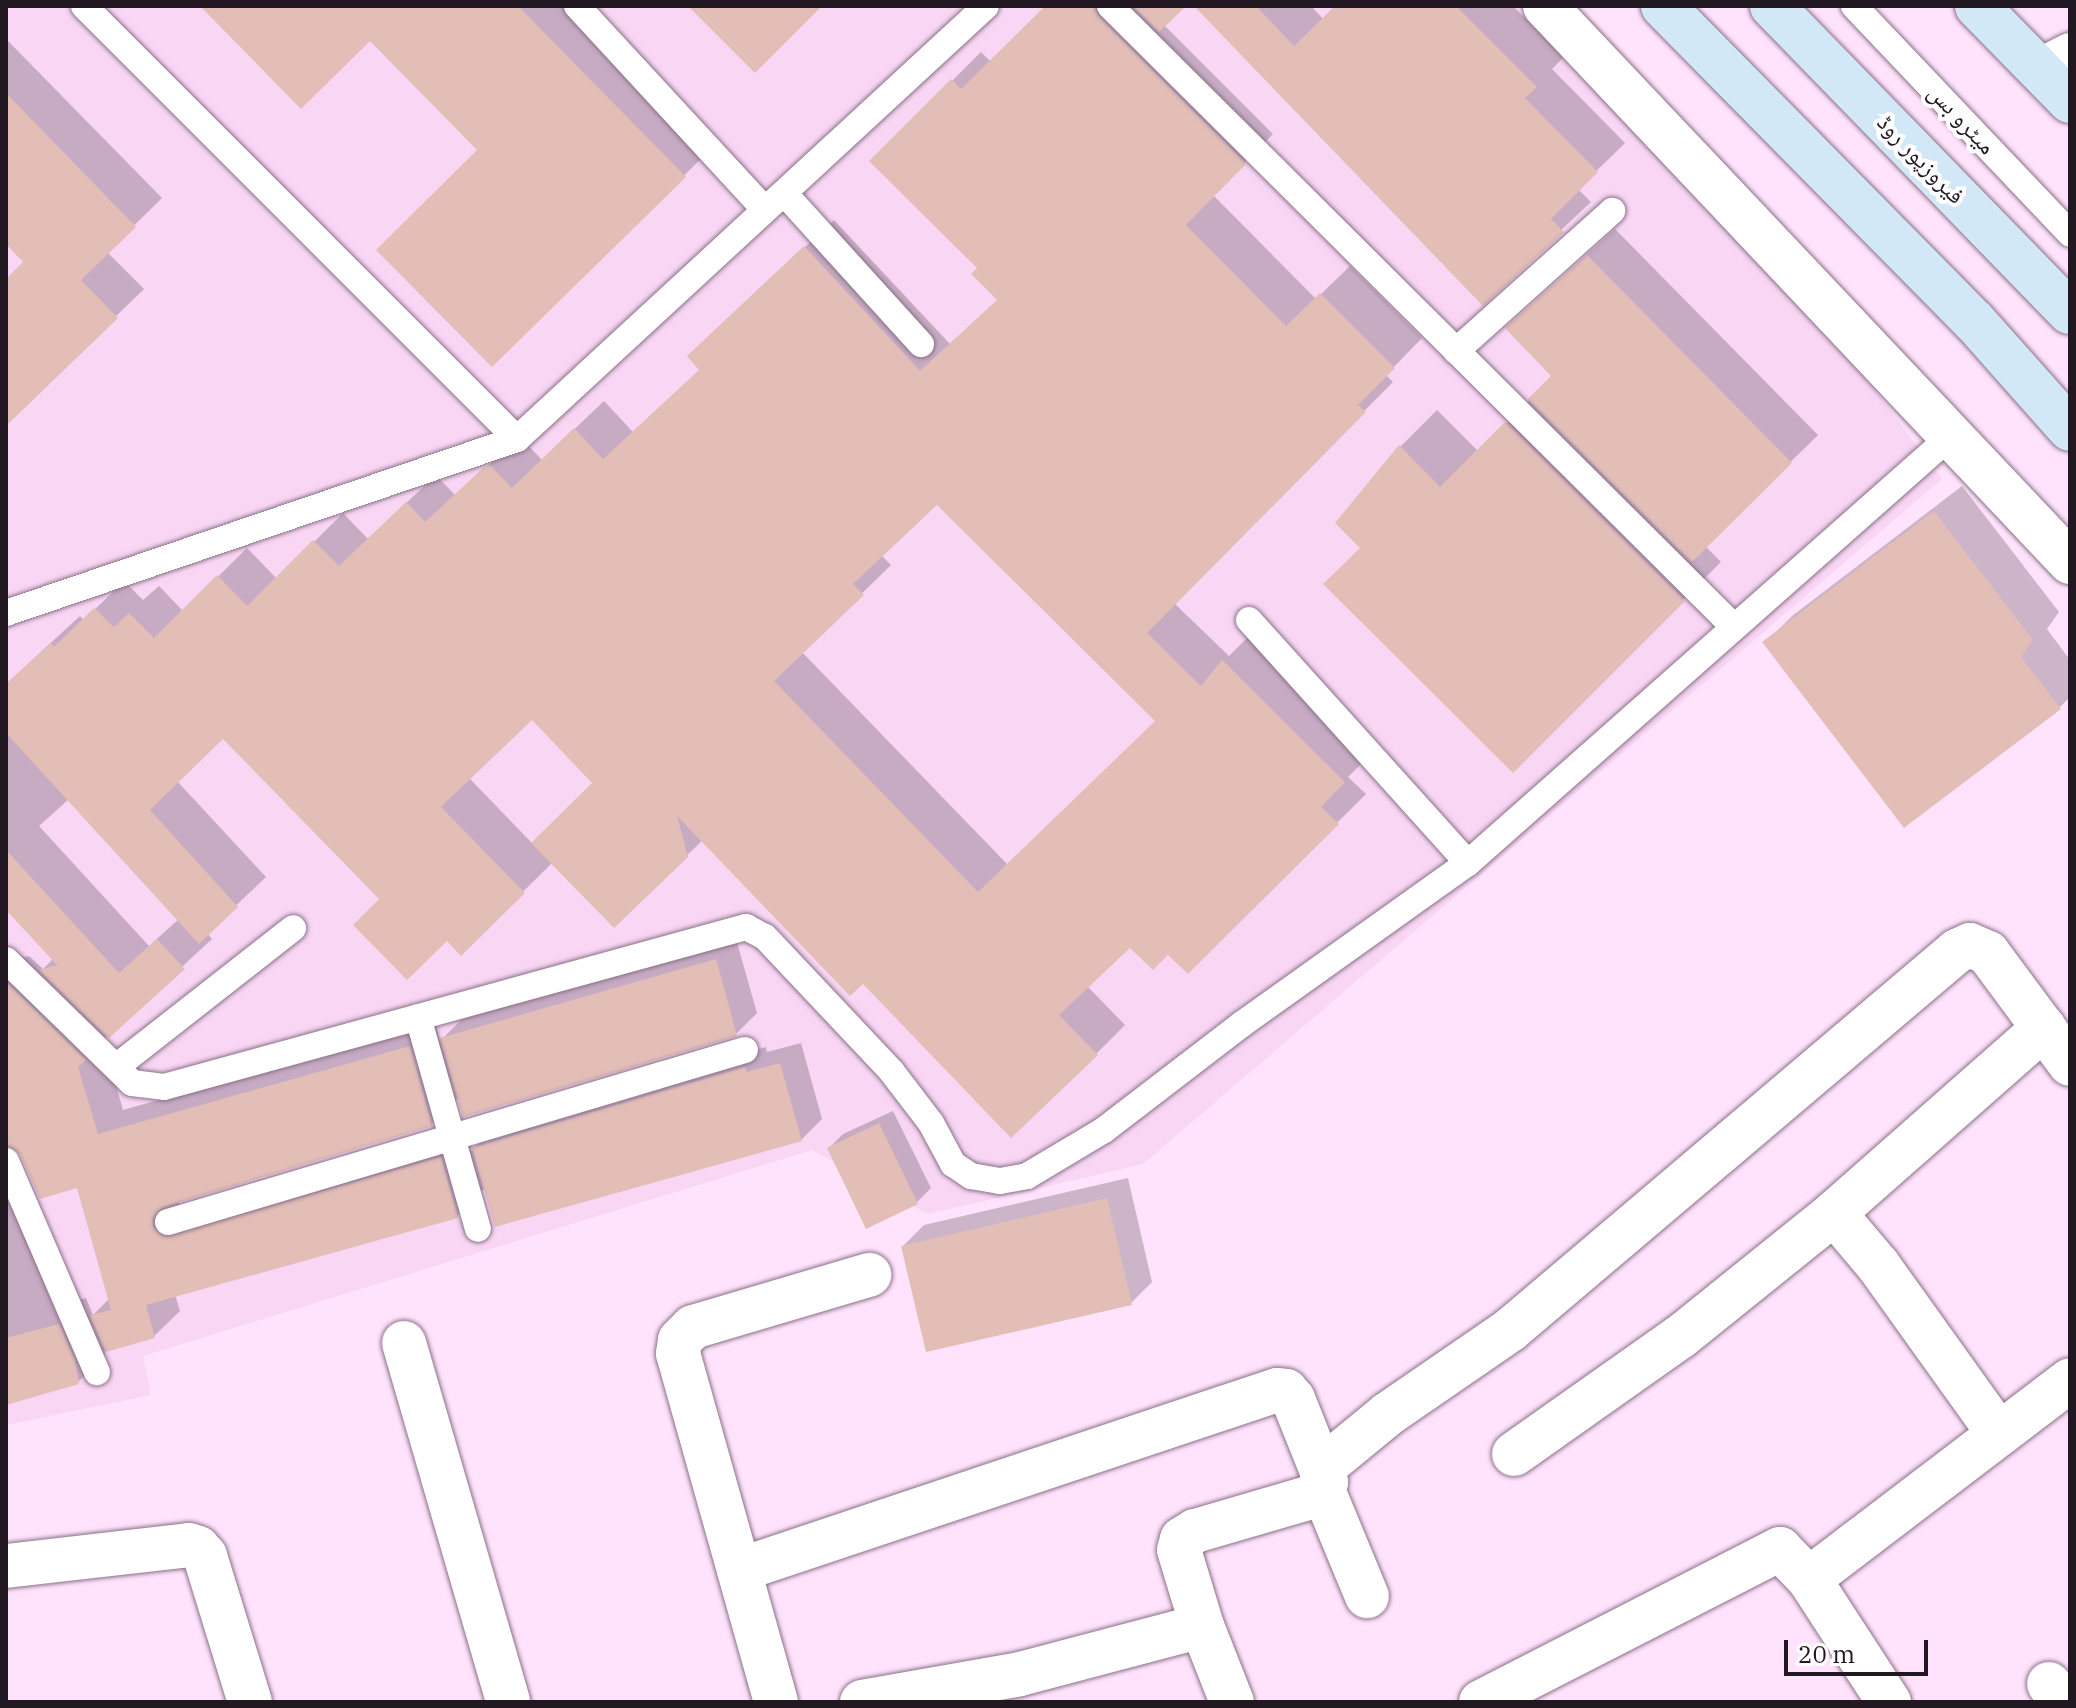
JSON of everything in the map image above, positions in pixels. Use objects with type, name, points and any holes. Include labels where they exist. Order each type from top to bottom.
[{"type":"main road","points":[[1663,6],[1974,321],[2070,429]]},
{"type":"main road","name":"فیروزپور روڈ","points":[[1772,6],[2070,312]]},
{"type":"main road","points":[[1977,6],[2060,75]]},
{"type":"street","points":[[1545,6],[1953,434],[2070,562]]},
{"type":"street","points":[[1232,1702],[1202,1626],[1179,1550],[1182,1539],[1195,1531],[1318,1495],[1322,1479],[1388,1414],[1510,1330],[1957,951],[1970,945],[1988,953],[2070,1064]]},
{"type":"street","points":[[1514,1454],[1680,1337],[1834,1213],[2044,1028]]},
{"type":"street","points":[[1834,1213],[1878,1265],[1999,1434]]},
{"type":"street","points":[[776,1702],[678,1354],[680,1340],[693,1327],[869,1275]]},
{"type":"street","points":[[404,1343],[508,1702]]},
{"type":"street","points":[[1809,1579],[2070,1380]]},
{"type":"street","points":[[739,1570],[1277,1390],[1286,1391],[1293,1399],[1367,1596]]},
{"type":"street","points":[[6,1566],[189,1545],[198,1548],[205,1556],[250,1702]]},
{"type":"street","points":[[1481,1702],[1780,1549],[1809,1579],[1889,1702]]},
{"type":"street","points":[[862,1702],[1024,1688],[1202,1626]]},
{"type":"lane","points":[[84,6],[517,439]]},
{"type":"lane","points":[[577,6],[921,344]]},
{"type":"lane","points":[[6,613],[517,439],[986,6]]},
{"type":"lane","points":[[1110,6],[1733,626]]},
{"type":"lane","name":"میٹرو بس","points":[[1854,6],[2070,234]]},
{"type":"lane","points":[[1456,351],[1612,211]]},
{"type":"lane","points":[[6,960],[132,1083],[164,1087],[746,927],[765,937],[892,1072],[931,1123],[953,1164],[971,1176],[1000,1181],[1027,1176],[1104,1130],[1242,1024],[1468,863],[1953,434]]},
{"type":"lane","points":[[1249,620],[1468,863]]},
{"type":"lane","points":[[116,1067],[293,928]]},
{"type":"lane","points":[[418,1017],[478,1229]]},
{"type":"lane","points":[[168,1222],[745,1050]]},
{"type":"lane","points":[[6,1161],[97,1372]]},
{"type":"shaded area","points":[[6,6],[1515,6],[1821,319],[1942,479],[1143,1164],[928,1214],[812,1150],[143,1356],[151,1395],[6,1425]]},
{"type":"building","points":[[200,6],[518,6],[686,177],[492,367],[376,250],[477,150],[370,41],[301,109]]},
{"type":"building","points":[[688,6],[822,6],[755,73]]},
{"type":"building","points":[[1045,6],[1094,6],[1099,17],[1246,164],[1186,225],[1286,326],[1320,293],[1395,368],[1358,405],[1366,412],[1147,633],[1201,686],[1222,660],[1345,782],[1321,807],[1339,824],[1188,974],[1168,955],[1153,970],[1130,948],[1059,1015],[1098,1055],[1011,1138],[863,984],[850,996],[677,816],[688,857],[614,928],[531,843],[592,783],[532,720],[441,807],[525,893],[461,956],[447,941],[407,980],[353,925],[379,899],[223,739],[150,810],[238,907],[199,944],[6,733],[6,684],[51,643],[54,647],[94,608],[114,627],[129,613],[154,638],[217,575],[247,606],[313,540],[339,566],[406,502],[425,522],[490,465],[512,488],[574,428],[603,459],[699,370],[687,356],[804,246],[920,371],[997,300],[971,274],[977,268],[869,161],[951,79],[961,89]],"holes":[[[937,505],[1155,721],[978,892],[774,681],[864,595],[853,584]]]},
{"type":"building","points":[[1133,6],[1186,6],[1159,32]]},
{"type":"building","points":[[1194,6],[1256,6],[1294,46],[1335,6],[1456,6],[1537,87],[1525,98],[1598,172],[1551,219],[1564,232],[1483,306]]},
{"type":"building","points":[[6,93],[136,227],[81,280],[118,318],[6,426],[6,279],[23,262],[6,244]]},
{"type":"building","points":[[1587,255],[1792,463],[1692,562],[1528,399],[1551,376],[1505,328]]},
{"type":"building","points":[[1505,422],[1685,601],[1513,773],[1323,584],[1360,548],[1335,523],[1399,445],[1440,487]]},
{"type":"building","points":[[1934,511],[2033,640],[2021,657],[2061,709],[1904,828],[1762,642]]},
{"type":"building","points":[[6,850],[119,973],[157,939],[185,969],[109,1038],[39,970],[57,965],[6,910]]},
{"type":"building","points":[[716,959],[737,1036],[463,1117],[440,1038]]},
{"type":"building","points":[[6,982],[86,1060],[78,1067],[98,1134],[410,1046],[432,1126],[163,1207],[152,1219],[153,1227],[164,1237],[441,1157],[458,1218],[146,1305],[155,1338],[106,1352],[90,1315],[111,1310],[77,1188],[40,1199],[20,1154],[6,1145]]},
{"type":"building","points":[[780,1063],[802,1141],[495,1227],[472,1148],[745,1067],[747,1072]]},
{"type":"building","points":[[879,1123],[918,1204],[866,1229],[827,1148]]},
{"type":"building","points":[[1107,1198],[1132,1305],[926,1352],[901,1246]]},
{"type":"building","points":[[59,1324],[75,1361],[79,1384],[6,1405],[6,1338]]}]
